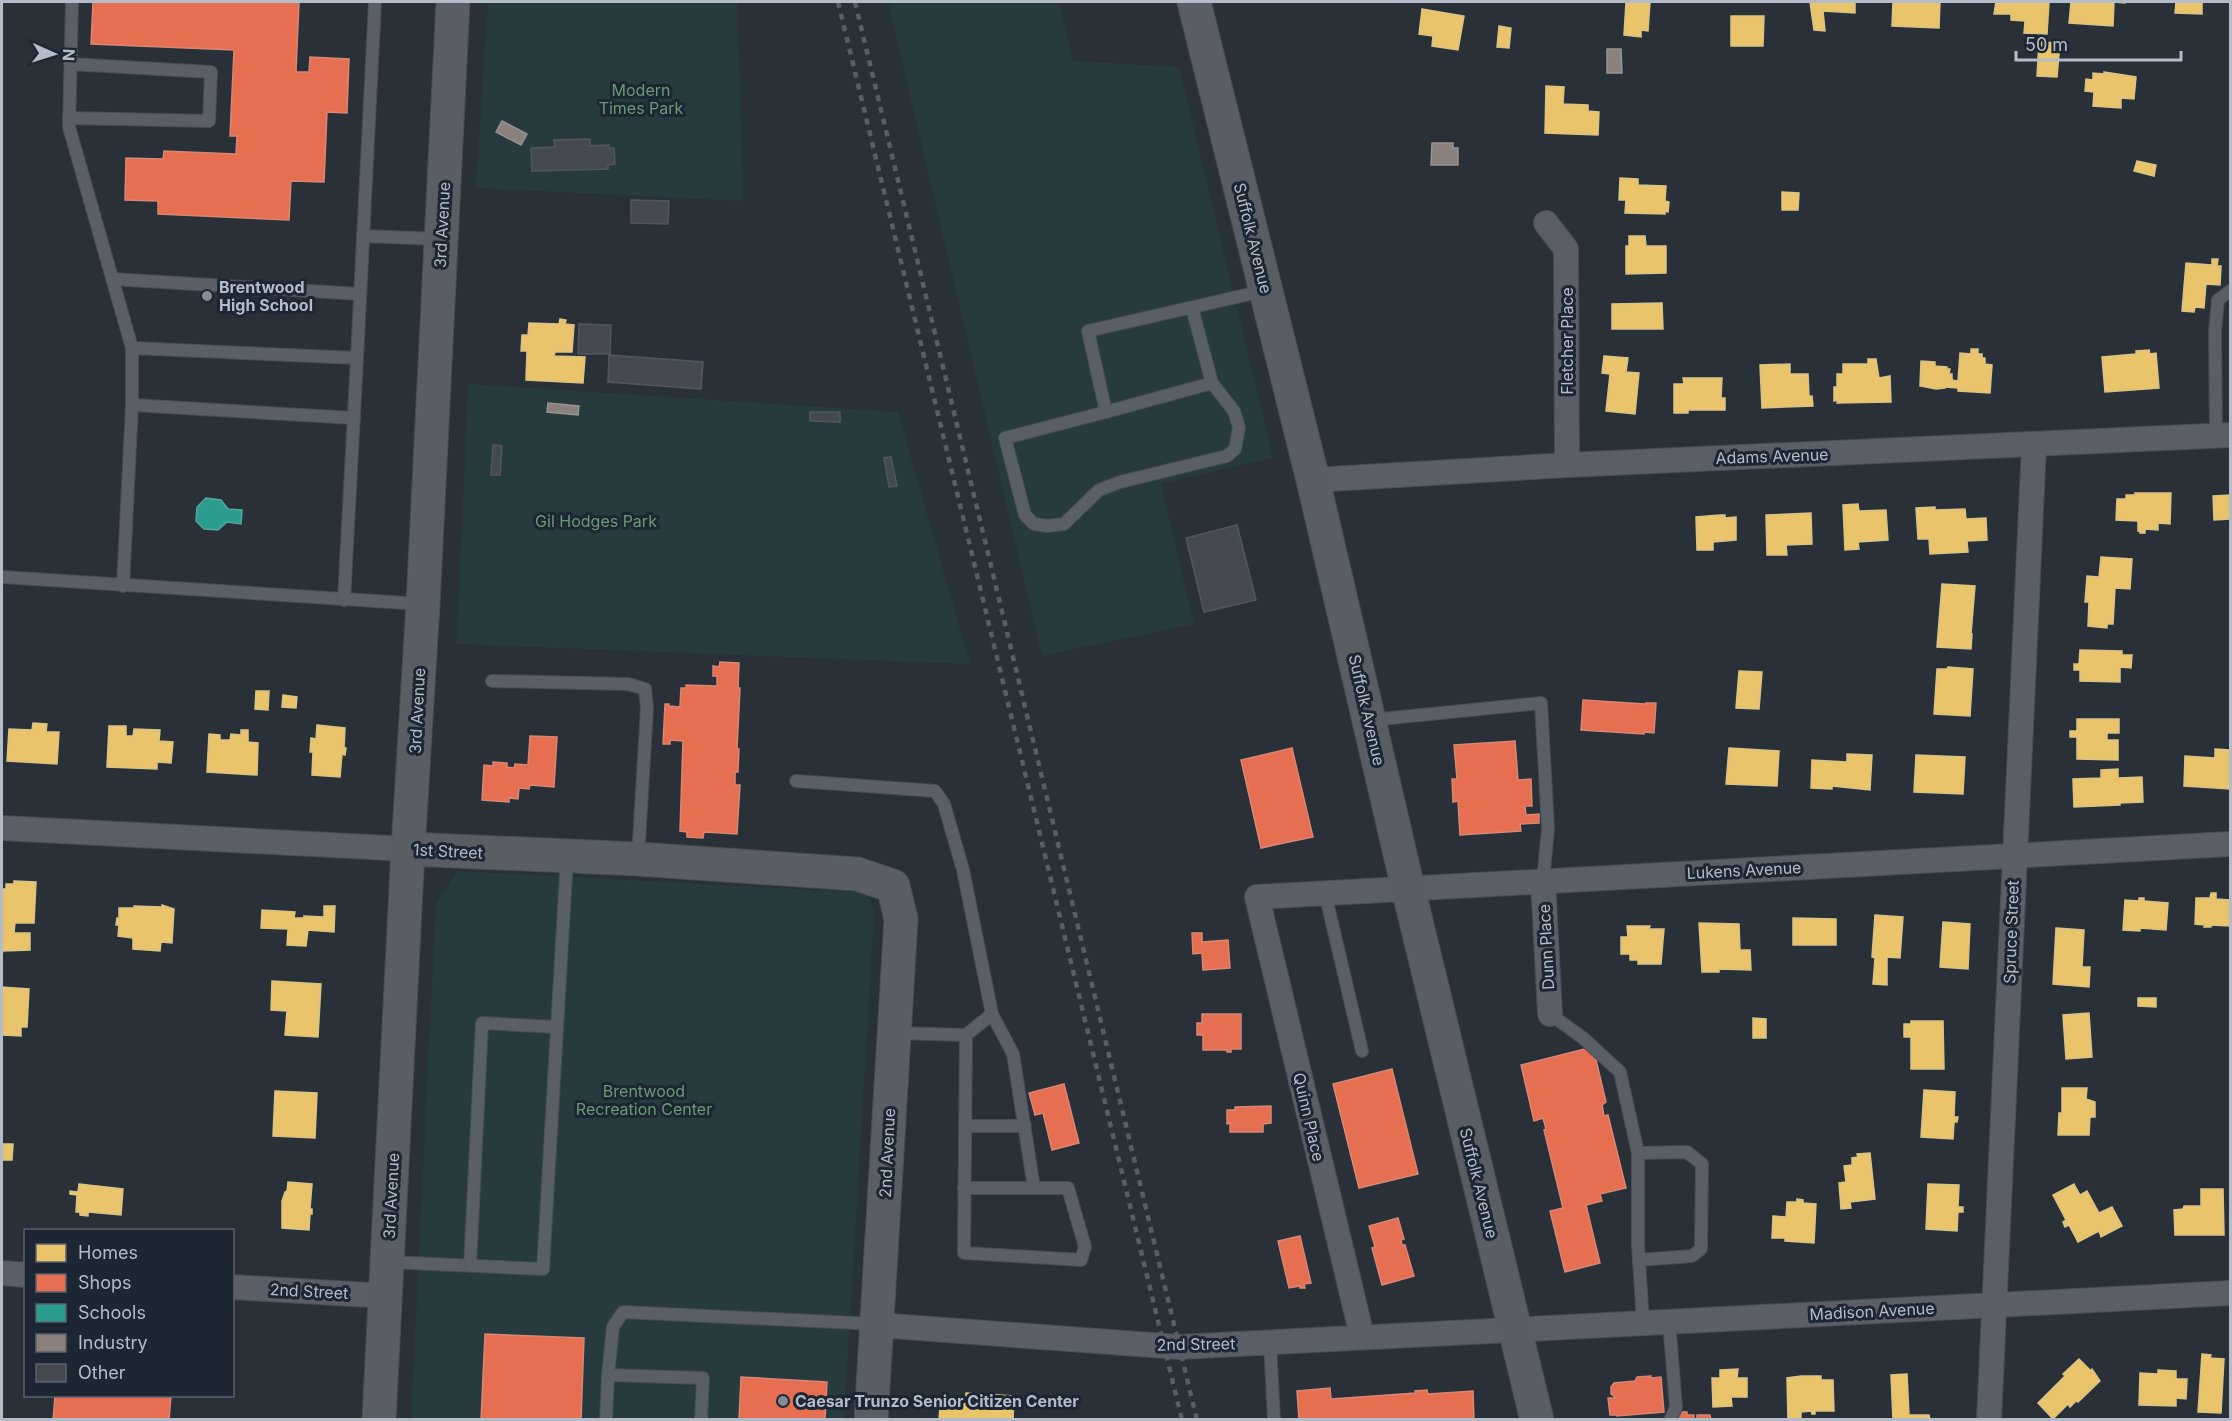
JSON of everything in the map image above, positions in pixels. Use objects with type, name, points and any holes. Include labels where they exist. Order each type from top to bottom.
[{"type":"street","name":"3rd Avenue","points":[[379,1419],[453,2]]},
{"type":"street","name":"Suffolk Avenue","points":[[1194,2],[1313,480],[1408,888],[1537,1419]]},
{"type":"street","name":"Fletcher Place","points":[[1546,223],[1566,249],[1567,465]]},
{"type":"street","name":"Adams Avenue","points":[[1313,480],[1567,465],[2223,436]]},
{"type":"street","name":"Spruce Street","points":[[1989,1419],[2034,445]]},
{"type":"street","name":"1st Street","points":[[2,828],[638,859],[857,874],[893,886]]},
{"type":"street","name":"Lukens Avenue","points":[[1257,897],[2230,844]]},
{"type":"street","name":"Dunn Place","points":[[1543,881],[1550,1014]]},
{"type":"street","name":"2nd Avenue","points":[[871,1419],[901,919],[893,886]]},
{"type":"street","name":"Quinn Place","points":[[1257,897],[1362,1336]]},
{"type":"street","points":[[2,1273],[24,1275]]},
{"type":"street","name":"2nd Street","points":[[234,1287],[386,1296]]},
{"type":"street","name":"Madison Avenue","points":[[1514,1329],[2230,1293]]},
{"type":"street","name":"2nd Street","points":[[878,1324],[1164,1347],[1514,1329]]},
{"type":"lane","points":[[72,2],[69,127],[132,348],[132,405],[123,586]]},
{"type":"lane","points":[[344,600],[375,2]]},
{"type":"lane","points":[[69,118],[209,121],[211,72],[70,64]]},
{"type":"lane","points":[[363,236],[441,238]]},
{"type":"lane","points":[[112,279],[360,294]]},
{"type":"lane","points":[[1106,412],[1088,331],[1266,290]]},
{"type":"lane","points":[[2223,436],[2216,331],[2218,300],[2230,291]]},
{"type":"lane","points":[[1192,308],[1212,383],[1234,411],[1239,427],[1235,449],[1227,456],[1099,490],[1064,524],[1047,526],[1034,524],[1025,515],[1005,438],[1212,383]]},
{"type":"lane","points":[[132,348],[357,358]]},
{"type":"lane","points":[[132,405],[354,418]]},
{"type":"lane","points":[[2,578],[423,604]]},
{"type":"lane","points":[[492,681],[628,684],[645,689],[647,708],[638,859]]},
{"type":"lane","points":[[1369,720],[1541,703],[1548,828],[1543,881]]},
{"type":"lane","points":[[795,781],[935,790],[944,804],[963,870],[992,1014],[1013,1054],[1034,1188]]},
{"type":"lane","points":[[387,1262],[543,1269],[567,856]]},
{"type":"lane","points":[[1325,893],[1362,1051]]},
{"type":"lane","points":[[894,1032],[966,1035],[992,1014]]},
{"type":"lane","points":[[1550,1014],[1583,1038],[1620,1072],[1638,1153],[1643,1323]]},
{"type":"lane","points":[[470,1266],[482,1023],[557,1027]]},
{"type":"lane","points":[[964,1188],[1068,1188],[1085,1247],[1081,1260],[964,1253],[964,1188],[966,1035]]},
{"type":"lane","points":[[965,1126],[1025,1126]]},
{"type":"lane","points":[[1638,1153],[1687,1152],[1702,1164],[1701,1249],[1692,1256],[1640,1260]]},
{"type":"lane","points":[[606,1419],[613,1327],[623,1312],[878,1324]]},
{"type":"lane","points":[[1669,1321],[1676,1408],[1670,1419]]},
{"type":"lane","points":[[1270,1341],[1274,1419]]},
{"type":"lane","points":[[608,1375],[703,1378],[701,1419]]},
{"type":"green space","name":"Modern Times Park","points":[[488,2],[737,2],[743,201],[476,188]]},
{"type":"green space","points":[[888,2],[1059,2],[1073,61],[1179,67],[1273,458],[1161,484],[1194,624],[1042,656]]},
{"type":"green space","name":"Gil Hodges Park","points":[[468,384],[898,412],[970,664],[457,644]]},
{"type":"green space","name":"Brentwood Recreation Center","points":[[457,871],[855,892],[869,896],[874,913],[844,1419],[411,1420],[436,902]]},
{"type":"building: Homes","points":[[1626,2],[1650,2],[1648,31],[1641,30],[1641,37],[1624,35]]},
{"type":"building: Homes","points":[[1810,2],[1855,2],[1855,13],[1823,11],[1825,31],[1814,30]]},
{"type":"building: Homes","points":[[1893,2],[1940,2],[1939,28],[1892,26]]},
{"type":"building: Homes","points":[[1996,2],[2049,2],[2047,34],[2024,33],[2025,21],[2011,20],[2011,14],[1994,14]]},
{"type":"building: Homes","points":[[2071,2],[2114,2],[2113,26],[2069,23]]},
{"type":"building: Homes","points":[[2176,2],[2202,2],[2202,14],[2175,13]]},
{"type":"building: Homes","points":[[1422,9],[1464,16],[1458,50],[1432,46],[1433,36],[1419,34]]},
{"type":"building: Homes","points":[[1731,16],[1764,16],[1763,46],[1731,46]]},
{"type":"building: Homes","points":[[1499,26],[1511,28],[1509,48],[1497,47]]},
{"type":"building: Homes","points":[[2039,42],[2060,43],[2057,77],[2037,76]]},
{"type":"building: Homes","points":[[2104,72],[2136,77],[2134,99],[2121,98],[2121,108],[2093,106],[2094,92],[2085,91],[2086,79],[2093,80],[2093,73],[2104,74]]},
{"type":"building: Homes","points":[[1546,86],[1564,87],[1563,104],[1588,105],[1588,111],[1599,112],[1598,135],[1545,133]]},
{"type":"building: Homes","points":[[2137,161],[2156,165],[2154,176],[2134,171]]},
{"type":"building: Homes","points":[[1620,178],[1638,179],[1638,185],[1666,186],[1665,201],[1669,202],[1668,212],[1665,211],[1665,214],[1625,213],[1626,200],[1619,200]]},
{"type":"building: Homes","points":[[1782,192],[1799,193],[1798,210],[1782,210]]},
{"type":"building: Homes","points":[[1629,236],[1645,236],[1646,246],[1666,246],[1666,273],[1626,274],[1626,246],[1629,246]]},
{"type":"building: Homes","points":[[2212,259],[2218,259],[2217,266],[2221,266],[2220,285],[2206,284],[2204,308],[2195,307],[2194,312],[2182,311],[2186,263],[2212,265]]},
{"type":"building: Homes","points":[[1662,303],[1663,329],[1612,329],[1612,304]]},
{"type":"building: Homes","points":[[560,319],[566,320],[565,324],[574,325],[572,352],[555,352],[554,356],[585,357],[583,383],[526,380],[527,351],[521,351],[522,335],[528,335],[529,323],[559,324]]},
{"type":"building: Homes","points":[[1971,349],[1978,349],[1978,354],[1982,354],[1982,358],[1985,358],[1985,364],[1992,365],[1990,393],[1920,386],[1921,361],[1935,362],[1935,366],[1947,367],[1950,369],[1949,374],[1952,374],[1952,380],[1958,381],[1960,353],[1971,354]]},
{"type":"building: Homes","points":[[2149,350],[2150,354],[2156,353],[2159,388],[2105,392],[2102,357],[2136,354],[2136,351]]},
{"type":"building: Homes","points":[[1604,356],[1628,358],[1626,372],[1639,373],[1635,414],[1606,411],[1610,374],[1602,373]]},
{"type":"building: Homes","points":[[1868,359],[1876,359],[1879,378],[1890,376],[1891,402],[1837,403],[1838,400],[1834,401],[1837,374],[1843,374],[1843,364],[1868,364]]},
{"type":"building: Homes","points":[[1790,364],[1790,374],[1808,374],[1809,396],[1812,396],[1813,406],[1762,408],[1760,365]]},
{"type":"building: Homes","points":[[1683,378],[1722,378],[1721,398],[1725,398],[1725,410],[1688,410],[1688,413],[1674,413],[1674,384],[1684,384]]},
{"type":"building: Homes","points":[[2135,493],[2171,493],[2170,524],[2158,523],[2158,530],[2145,529],[2145,533],[2140,533],[2138,521],[2116,520],[2117,499],[2126,499],[2126,495],[2135,495]]},
{"type":"building: Homes","points":[[2230,495],[2230,519],[2214,520],[2213,496]]},
{"type":"building: Homes","points":[[1858,504],[1859,511],[1886,510],[1888,540],[1858,542],[1859,549],[1845,550],[1843,505]]},
{"type":"building: Homes","points":[[1935,507],[1935,510],[1965,509],[1966,519],[1986,518],[1987,540],[1967,541],[1968,552],[1930,554],[1929,539],[1918,539],[1916,508]]},
{"type":"building: Homes","points":[[1811,513],[1812,544],[1786,545],[1787,555],[1767,555],[1766,515]]},
{"type":"building: Homes","points":[[1725,515],[1725,518],[1736,517],[1736,540],[1713,542],[1713,550],[1697,550],[1696,517]]},
{"type":"building: Homes","points":[[2101,557],[2132,559],[2130,589],[2115,588],[2113,624],[2107,624],[2107,628],[2088,626],[2089,602],[2085,602],[2087,576],[2099,577]]},
{"type":"building: Homes","points":[[1942,584],[1975,586],[1971,649],[1937,647]]},
{"type":"building: Homes","points":[[2080,650],[2122,651],[2122,655],[2132,655],[2131,668],[2120,667],[2120,682],[2080,681],[2080,670],[2074,670],[2074,664],[2079,664]]},
{"type":"building: Homes","points":[[1948,667],[1973,669],[1970,716],[1934,714],[1937,669]]},
{"type":"building: Homes","points":[[1739,671],[1762,672],[1759,709],[1736,708]]},
{"type":"building: Homes","points":[[256,691],[269,691],[268,710],[255,709]]},
{"type":"building: Homes","points":[[283,695],[297,697],[296,708],[282,707]]},
{"type":"building: Homes","points":[[2077,719],[2119,719],[2119,733],[2107,733],[2107,740],[2118,740],[2118,760],[2077,759],[2077,737],[2070,737],[2070,731],[2077,731]]},
{"type":"building: Homes","points":[[33,723],[47,724],[46,732],[59,732],[57,764],[7,761],[9,729],[32,730]]},
{"type":"building: Homes","points":[[317,725],[345,728],[344,748],[346,748],[345,755],[342,754],[340,777],[312,775],[311,738],[316,739]]},
{"type":"building: Homes","points":[[109,726],[126,726],[126,736],[133,736],[134,729],[160,730],[159,741],[173,742],[171,763],[157,762],[157,769],[107,767]]},
{"type":"building: Homes","points":[[241,730],[248,730],[248,742],[258,743],[257,775],[207,772],[209,734],[220,735],[220,740],[230,740],[231,734],[241,735]]},
{"type":"building: Homes","points":[[1729,748],[1779,751],[1777,786],[1726,784]]},
{"type":"building: Homes","points":[[2215,749],[2230,750],[2230,789],[2184,786],[2185,756],[2215,758]]},
{"type":"building: Homes","points":[[1847,754],[1872,755],[1870,790],[1832,786],[1832,789],[1811,788],[1812,760],[1847,762]]},
{"type":"building: Homes","points":[[1916,755],[1965,757],[1963,794],[1914,792]]},
{"type":"building: Homes","points":[[2118,769],[2118,778],[2142,777],[2143,802],[2074,807],[2073,779],[2101,778],[2101,770]]},
{"type":"building: Homes","points":[[14,881],[36,882],[34,923],[15,923],[14,933],[30,933],[30,950],[3,951],[2,954],[2,889],[6,889],[6,884],[14,884]]},
{"type":"building: Homes","points":[[2211,893],[2216,893],[2216,899],[2230,900],[2230,926],[2204,927],[2205,925],[2195,924],[2196,898],[2210,898]]},
{"type":"building: Homes","points":[[2139,898],[2144,898],[2144,901],[2168,903],[2166,930],[2140,928],[2140,931],[2123,930],[2125,900],[2139,901]]},
{"type":"building: Homes","points":[[162,905],[174,909],[172,943],[161,942],[160,951],[133,949],[133,938],[118,936],[119,925],[116,925],[117,918],[119,919],[119,908],[162,907]]},
{"type":"building: Homes","points":[[324,906],[335,906],[334,932],[308,930],[306,946],[287,945],[288,929],[261,928],[262,910],[295,912],[294,918],[324,917]]},
{"type":"building: Homes","points":[[1875,915],[1903,917],[1900,958],[1887,957],[1887,985],[1873,984]]},
{"type":"building: Homes","points":[[1793,918],[1836,919],[1836,945],[1793,945]]},
{"type":"building: Homes","points":[[1943,922],[1970,924],[1968,969],[1940,967]]},
{"type":"building: Homes","points":[[1699,923],[1739,924],[1740,950],[1750,950],[1751,970],[1719,969],[1719,972],[1702,972]]},
{"type":"building: Homes","points":[[1627,926],[1650,926],[1649,929],[1664,929],[1661,964],[1638,964],[1638,960],[1630,960],[1630,954],[1621,954],[1621,937],[1628,937]]},
{"type":"building: Homes","points":[[2056,928],[2084,930],[2082,967],[2090,967],[2089,987],[2053,984]]},
{"type":"building: Homes","points":[[272,981],[321,984],[318,1037],[285,1035],[287,1011],[271,1010]]},
{"type":"building: Homes","points":[[2,987],[29,989],[27,1027],[21,1027],[21,1036],[2,1035]]},
{"type":"building: Homes","points":[[2138,998],[2156,998],[2156,1007],[2138,1006]]},
{"type":"building: Homes","points":[[2089,1013],[2092,1057],[2066,1059],[2063,1015]]},
{"type":"building: Homes","points":[[1753,1018],[1766,1019],[1766,1038],[1753,1038]]},
{"type":"building: Homes","points":[[1911,1021],[1943,1021],[1944,1069],[1911,1069],[1911,1037],[1904,1037],[1904,1024],[1911,1024]]},
{"type":"building: Homes","points":[[2062,1088],[2087,1088],[2086,1099],[2095,1102],[2095,1117],[2090,1117],[2089,1135],[2058,1135],[2059,1113],[2062,1113]]},
{"type":"building: Homes","points":[[1924,1090],[1955,1092],[1954,1117],[1958,1117],[1957,1122],[1954,1122],[1953,1139],[1921,1137]]},
{"type":"building: Homes","points":[[275,1091],[317,1093],[315,1138],[273,1136]]},
{"type":"building: Homes","points":[[2,1144],[13,1144],[12,1160],[2,1160]]},
{"type":"building: Homes","points":[[1870,1153],[1875,1199],[1850,1202],[1851,1208],[1841,1209],[1839,1183],[1846,1182],[1844,1166],[1852,1165],[1852,1158],[1858,1157],[1857,1154]]},
{"type":"building: Homes","points":[[288,1182],[312,1184],[310,1209],[312,1209],[312,1214],[310,1214],[309,1230],[282,1228],[282,1201]]},
{"type":"building: Homes","points":[[79,1184],[123,1189],[121,1215],[88,1212],[88,1216],[80,1215],[80,1212],[76,1212],[77,1195],[70,1194],[70,1191],[78,1192]]},
{"type":"building: Homes","points":[[1928,1184],[1959,1185],[1958,1207],[1963,1207],[1963,1212],[1958,1212],[1957,1231],[1926,1229]]},
{"type":"building: Homes","points":[[2074,1184],[2080,1195],[2087,1191],[2099,1213],[2112,1207],[2122,1226],[2101,1237],[2099,1231],[2078,1242],[2069,1225],[2065,1227],[2063,1222],[2066,1220],[2053,1195]]},
{"type":"building: Homes","points":[[2201,1189],[2223,1189],[2224,1235],[2175,1235],[2174,1210],[2183,1209],[2184,1206],[2201,1206]]},
{"type":"building: Homes","points":[[1797,1199],[1803,1200],[1803,1203],[1816,1204],[1814,1243],[1772,1238],[1773,1216],[1786,1217],[1787,1202],[1797,1202]]},
{"type":"building: Homes","points":[[2202,1354],[2211,1355],[2210,1358],[2224,1359],[2221,1413],[2198,1412]]},
{"type":"building: Homes","points":[[2079,1359],[2091,1371],[2092,1369],[2100,1381],[2078,1402],[2076,1401],[2070,1407],[2068,1404],[2053,1419],[2038,1403]]},
{"type":"building: Homes","points":[[1738,1369],[1737,1378],[1747,1378],[1747,1397],[1731,1397],[1732,1406],[1713,1407],[1712,1378],[1720,1378],[1720,1370]]},
{"type":"building: Homes","points":[[2158,1370],[2176,1371],[2176,1379],[2187,1379],[2186,1399],[2176,1398],[2176,1406],[2139,1405],[2140,1373],[2158,1374]]},
{"type":"building: Homes","points":[[1907,1374],[1909,1415],[1929,1415],[1930,1420],[1893,1420],[1891,1375]]},
{"type":"building: Homes","points":[[1821,1376],[1821,1380],[1833,1380],[1834,1411],[1815,1411],[1815,1414],[1811,1411],[1801,1412],[1801,1420],[1788,1420],[1787,1378]]},
{"type":"building: Homes","points":[[966,1393],[1014,1396],[1013,1420],[939,1420],[940,1406],[945,1407],[946,1403],[965,1404]]},
{"type":"building: Shops","points":[[93,2],[299,2],[296,72],[309,72],[310,57],[349,59],[347,113],[327,112],[324,182],[291,181],[289,220],[158,214],[158,201],[125,200],[126,158],[163,159],[164,151],[236,154],[237,136],[230,136],[234,50],[91,44]]},
{"type":"building: Shops","points":[[720,662],[739,663],[737,749],[739,749],[738,772],[735,772],[735,785],[740,785],[737,834],[704,832],[703,838],[687,837],[687,832],[680,831],[683,741],[670,740],[670,744],[663,744],[665,704],[680,707],[681,688],[686,688],[686,685],[717,686],[717,676],[713,676],[713,666],[719,667]]},
{"type":"building: Shops","points":[[1583,700],[1656,703],[1654,733],[1581,730]]},
{"type":"building: Shops","points":[[530,736],[557,737],[554,787],[530,785],[529,789],[519,788],[518,799],[509,798],[509,802],[482,800],[484,765],[493,766],[493,762],[507,763],[507,767],[514,768],[515,764],[528,765]]},
{"type":"building: Shops","points":[[1515,741],[1518,780],[1531,779],[1532,806],[1525,806],[1526,815],[1539,814],[1539,823],[1520,824],[1521,831],[1460,835],[1458,801],[1453,802],[1452,779],[1457,779],[1454,745]]},
{"type":"building: Shops","points":[[1292,748],[1313,837],[1261,848],[1241,760]]},
{"type":"building: Shops","points":[[1192,933],[1202,933],[1202,942],[1228,940],[1230,968],[1203,970],[1202,953],[1193,954]]},
{"type":"building: Shops","points":[[1202,1014],[1241,1014],[1241,1049],[1231,1049],[1231,1052],[1203,1050],[1203,1035],[1197,1035],[1197,1023],[1202,1023]]},
{"type":"building: Shops","points":[[1593,1047],[1606,1102],[1602,1105],[1604,1116],[1608,1115],[1626,1188],[1600,1194],[1602,1201],[1586,1205],[1600,1263],[1565,1272],[1550,1211],[1563,1208],[1543,1118],[1534,1121],[1521,1065]]},
{"type":"building: Shops","points":[[1392,1069],[1418,1174],[1359,1188],[1333,1084]]},
{"type":"building: Shops","points":[[1064,1084],[1079,1143],[1052,1150],[1043,1113],[1035,1115],[1029,1093]]},
{"type":"building: Shops","points":[[1271,1106],[1271,1123],[1263,1124],[1263,1132],[1230,1132],[1230,1123],[1227,1124],[1227,1110],[1235,1110],[1235,1107]]},
{"type":"building: Shops","points":[[1398,1218],[1404,1239],[1401,1240],[1402,1245],[1405,1245],[1414,1276],[1382,1285],[1372,1248],[1375,1247],[1369,1226]]},
{"type":"building: Shops","points":[[1300,1236],[1311,1283],[1304,1284],[1305,1288],[1300,1288],[1300,1286],[1289,1288],[1278,1241]]},
{"type":"building: Shops","points":[[485,1334],[584,1338],[581,1420],[481,1420]]},
{"type":"building: Shops","points":[[1651,1376],[1651,1378],[1661,1377],[1664,1412],[1610,1415],[1608,1398],[1616,1398],[1611,1394],[1611,1387],[1614,1383],[1635,1381],[1637,1377]]},
{"type":"building: Shops","name":"Caesar Trunzo Senior Citizen Center","points":[[741,1377],[827,1382],[825,1420],[739,1420]]},
{"type":"building: Shops","points":[[1330,1388],[1331,1399],[1416,1393],[1415,1391],[1427,1390],[1428,1394],[1473,1391],[1474,1420],[1299,1420],[1297,1391]]},
{"type":"building: Shops","points":[[55,1397],[171,1397],[169,1420],[53,1420]]},
{"type":"building: Shops","points":[[1682,1412],[1694,1415],[1694,1420],[1677,1420],[1677,1414],[1682,1414]]},
{"type":"building: Shops","points":[[1697,1415],[1710,1415],[1711,1420],[1697,1420]]},
{"type":"building: Schools","points":[[206,498],[221,500],[228,509],[242,510],[241,524],[227,522],[218,530],[204,529],[196,521],[197,507]]},
{"type":"building: Industry","points":[[1607,49],[1621,49],[1622,73],[1607,73]]},
{"type":"building: Industry","points":[[502,121],[527,134],[521,145],[496,132]]},
{"type":"building: Industry","points":[[1432,143],[1453,143],[1453,148],[1458,148],[1458,165],[1431,165]]},
{"type":"building: Industry","points":[[548,403],[579,406],[578,415],[547,412]]},
{"type":"building: Other","points":[[590,139],[590,146],[609,145],[609,148],[614,148],[615,164],[608,165],[608,169],[532,171],[531,148],[555,147],[554,140]]},
{"type":"building: Other","points":[[631,200],[669,201],[668,224],[631,223]]},
{"type":"building: Other","points":[[579,324],[611,325],[610,354],[578,354]]},
{"type":"building: Other","points":[[609,355],[703,362],[701,389],[608,382]]},
{"type":"building: Other","points":[[810,412],[840,412],[840,422],[810,421]]},
{"type":"building: Other","points":[[493,445],[502,446],[500,475],[491,475]]},
{"type":"building: Other","points":[[891,457],[897,486],[889,487],[884,458]]},
{"type":"building: Other","points":[[1237,525],[1256,600],[1204,612],[1186,538]]},
{"type":"railway","points":[[838,2],[1182,1420]]},
{"type":"railway","points":[[855,2],[1197,1420]]},
{"type":"place","name":"Brentwood High School","points":[[207,296]]},
{"type":"place","name":"Caesar Trunzo Senior Citizen Center","points":[[783,1401]]}]
